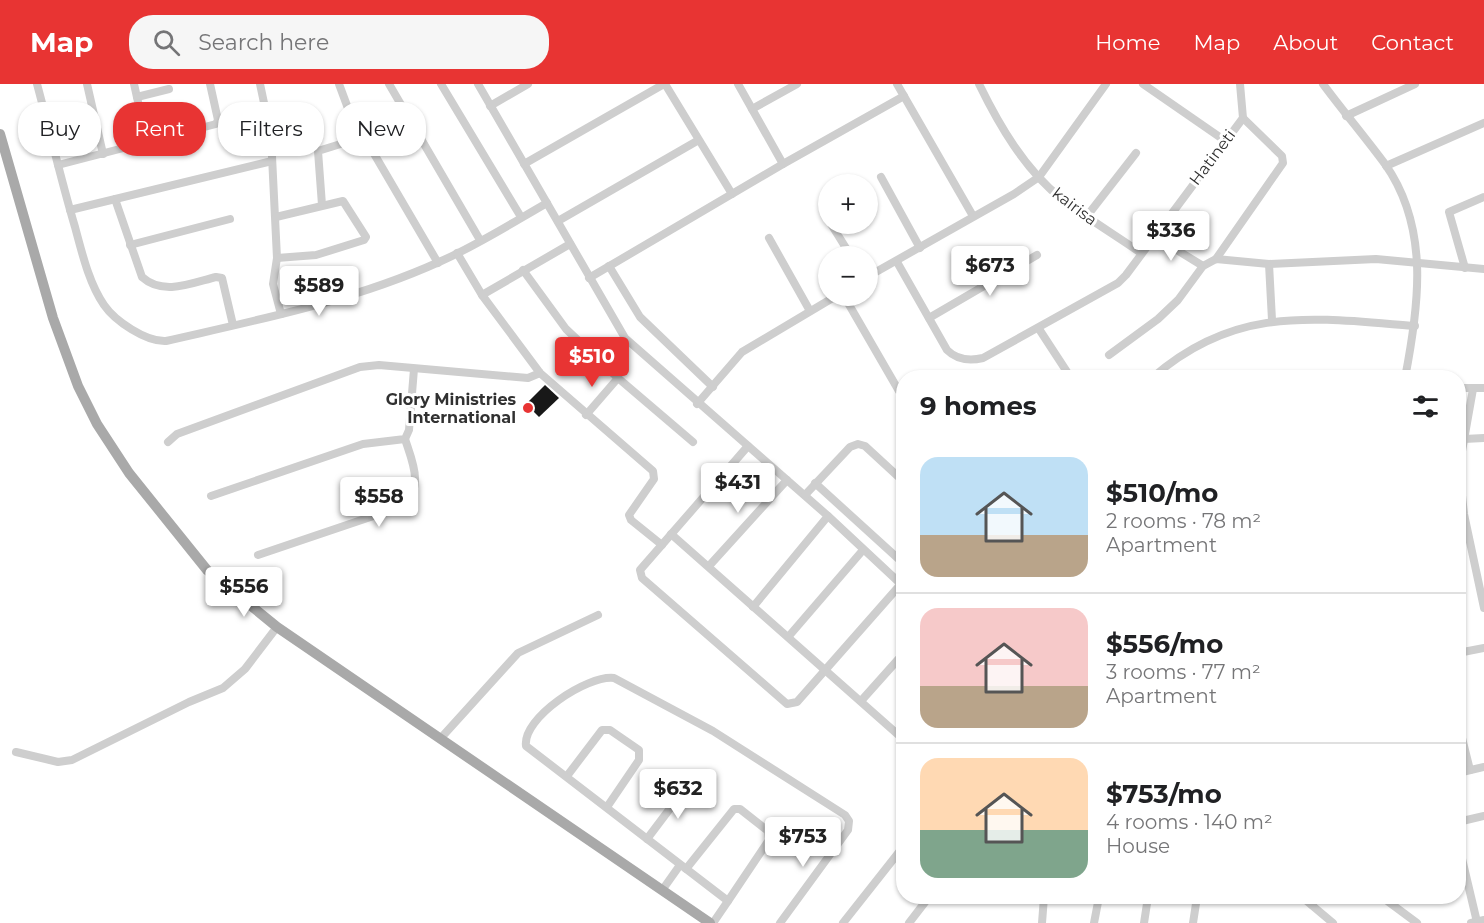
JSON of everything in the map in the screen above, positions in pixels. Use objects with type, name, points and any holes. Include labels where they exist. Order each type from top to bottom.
[{"type":"main road","points":[[0,134],[53,318],[78,386],[97,424],[129,473],[207,570],[277,627],[712,923]]},
{"type":"street","points":[[37,84],[70,210],[97,295],[105,308],[118,319],[145,336],[161,341],[281,315],[438,263],[547,203]]},
{"type":"street","points":[[87,84],[103,154]]},
{"type":"street","points":[[134,84],[138,102]]},
{"type":"street","points":[[206,126],[217,123],[210,84]]},
{"type":"street","points":[[261,84],[265,102]]},
{"type":"street","points":[[339,84],[346,102]]},
{"type":"street","points":[[389,84],[480,240]]},
{"type":"street","points":[[441,84],[521,217]]},
{"type":"street","points":[[478,84],[625,338],[697,404],[805,495],[896,580]]},
{"type":"street","points":[[490,106],[528,84]]},
{"type":"street","points":[[524,164],[665,84],[697,141],[732,194]]},
{"type":"street","points":[[738,84],[783,164]]},
{"type":"street","points":[[752,108],[797,84]]},
{"type":"street","points":[[897,84],[973,216]]},
{"type":"street","name":"kairisa","points":[[980,84],[1007,136],[1039,177],[1060,198],[1141,254]]},
{"type":"street","points":[[878,272],[1014,194],[1039,177],[1106,84]]},
{"type":"street","points":[[1143,84],[1224,140]]},
{"type":"street","name":"Hatineti","points":[[897,262],[946,350],[956,357],[969,360],[983,358],[1039,329],[1118,283],[1224,140],[1243,118],[1240,84]]},
{"type":"street","points":[[1323,84],[1386,166],[1408,214],[1418,264],[1415,326],[1407,370]]},
{"type":"street","points":[[1346,116],[1415,84]]},
{"type":"street","points":[[137,96],[169,89]]},
{"type":"street","points":[[589,278],[904,96]]},
{"type":"street","points":[[1109,355],[1169,310],[1203,266],[1216,259],[1283,163],[1282,156],[1243,118]]},
{"type":"street","points":[[1386,166],[1484,123]]},
{"type":"street","points":[[558,221],[697,141]]},
{"type":"street","points":[[322,205],[318,151],[336,145]]},
{"type":"street","points":[[58,165],[113,151]]},
{"type":"street","points":[[1088,216],[1136,153]]},
{"type":"street","points":[[272,156],[277,258],[273,284],[281,315]]},
{"type":"street","points":[[374,156],[438,263]]},
{"type":"street","points":[[70,210],[272,161]]},
{"type":"street","points":[[881,177],[920,248]]},
{"type":"street","points":[[1465,268],[1449,212],[1484,196]]},
{"type":"street","points":[[116,200],[142,278],[152,285],[170,288],[216,277],[222,278],[233,326]]},
{"type":"street","points":[[276,217],[322,205],[345,202],[365,232],[366,239],[316,255],[277,258]]},
{"type":"street","points":[[130,245],[230,219]]},
{"type":"street","points":[[1154,236],[1203,266]]},
{"type":"street","points":[[769,238],[810,311]]},
{"type":"street","points":[[482,295],[570,244]]},
{"type":"street","points":[[457,254],[482,295],[540,373],[653,471],[654,479],[629,515],[631,520],[662,545]]},
{"type":"street","points":[[929,318],[1037,255]]},
{"type":"street","points":[[1216,259],[1269,264],[1376,259],[1483,270]]},
{"type":"street","points":[[1269,264],[1272,320]]},
{"type":"street","points":[[609,267],[640,317],[712,387]]},
{"type":"street","points":[[524,270],[566,329],[618,378],[693,442]]},
{"type":"street","points":[[697,404],[742,352],[819,306]]},
{"type":"street","points":[[850,306],[896,386]]},
{"type":"street","points":[[1163,370],[1198,343],[1218,334],[1272,320],[1352,321],[1415,326]]},
{"type":"street","points":[[1039,329],[1066,370]]},
{"type":"street","points":[[168,441],[177,434],[360,367],[379,365],[528,378],[540,373]]},
{"type":"street","points":[[258,555],[407,502],[411,496],[415,469],[405,439],[409,430],[414,369]]},
{"type":"street","points":[[586,415],[618,378]]},
{"type":"street","points":[[1466,389],[1484,387]]},
{"type":"street","points":[[1466,428],[1473,389]]},
{"type":"street","points":[[1466,439],[1484,438]]},
{"type":"street","points":[[211,496],[363,444],[405,439]]},
{"type":"street","points":[[805,495],[850,447],[858,444],[865,446],[896,475]]},
{"type":"street","points":[[748,446],[640,570],[642,578],[787,704],[797,702],[896,592]]},
{"type":"street","points":[[709,566],[787,480]]},
{"type":"street","points":[[815,483],[896,557]]},
{"type":"street","points":[[1466,514],[1481,572],[1484,608]]},
{"type":"street","points":[[753,607],[828,516]]},
{"type":"street","points":[[671,534],[896,730]]},
{"type":"street","points":[[789,636],[863,550]]},
{"type":"street","points":[[440,739],[518,653],[598,615]]},
{"type":"street","points":[[16,752],[58,762],[72,760],[189,702],[214,693],[246,669],[277,627]]},
{"type":"street","points":[[1466,651],[1484,648]]},
{"type":"street","points":[[861,701],[896,662]]},
{"type":"street","points":[[728,901],[567,776],[530,751],[525,738],[528,731],[553,704],[590,682],[609,677],[696,722],[845,815],[849,821],[848,830],[780,923]]},
{"type":"street","points":[[567,776],[602,730],[610,730],[639,750],[639,760],[607,807]]},
{"type":"street","points":[[1466,754],[1470,770]]},
{"type":"street","points":[[1466,771],[1484,767]]},
{"type":"street","points":[[647,839],[687,786]]},
{"type":"street","points":[[663,889],[732,811],[740,810],[768,831],[770,838],[712,923]]},
{"type":"street","points":[[1466,820],[1484,816]]},
{"type":"street","points":[[843,923],[896,856]]},
{"type":"street","points":[[1466,874],[1478,922]]},
{"type":"street","points":[[909,923],[924,904]]},
{"type":"street","points":[[1042,923],[1044,904]]},
{"type":"street","points":[[1094,923],[1098,904]]},
{"type":"street","points":[[1144,923],[1147,904]]},
{"type":"street","points":[[1193,923],[1196,904]]},
{"type":"street","points":[[1317,904],[1334,923]]},
{"type":"street","points":[[1391,904],[1417,923]]},
{"type":"building","name":"Glory Ministries International","points":[[545,385],[559,398],[539,417],[526,404]]},
{"type":"place","name":"Glory Ministries International","points":[[528,408]]}]
